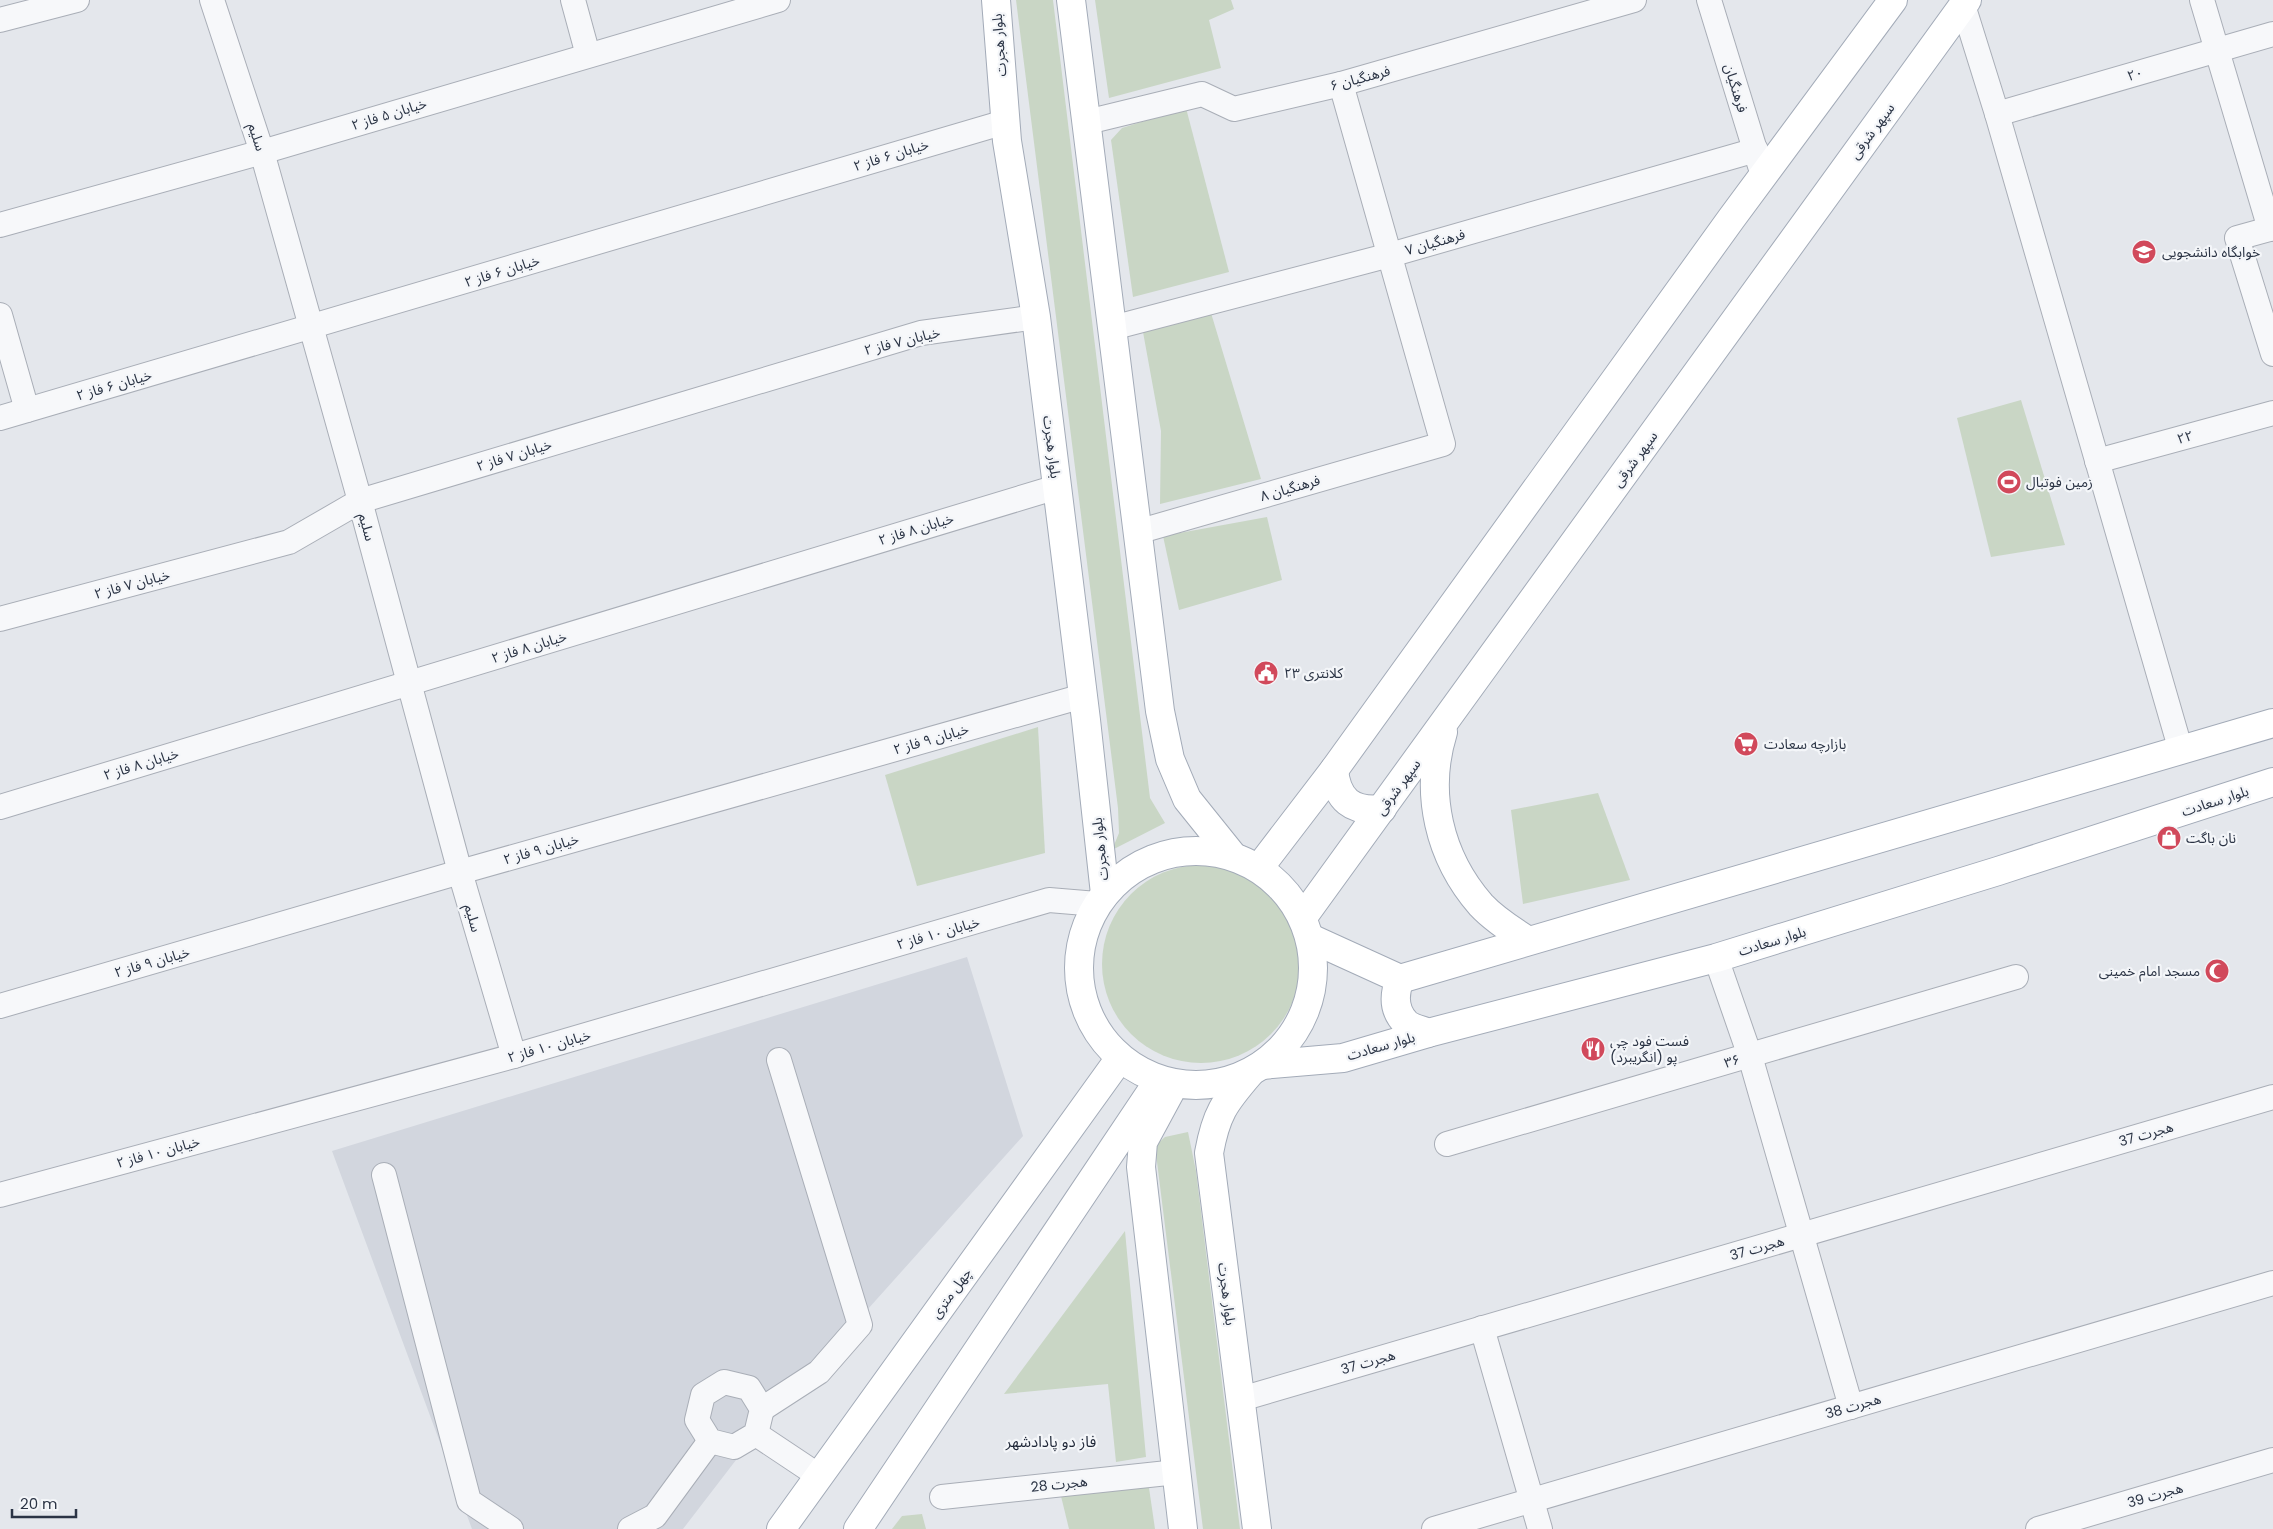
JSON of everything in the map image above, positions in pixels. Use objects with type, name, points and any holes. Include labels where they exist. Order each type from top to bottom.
[{"type":"main road","name":"بلوار هجرت","points":[[996,0],[1004,122],[1036,317],[1058,487],[1083,696],[1101,899]]},
{"type":"main road","points":[[1071,0],[1160,711],[1170,759],[1187,799],[1232,855]]},
{"type":"main road","points":[[1259,868],[1334,770],[1760,163],[1893,0]]},
{"type":"main road","name":"سپهر شرقی","points":[[1306,928],[1382,810],[1965,3]]},
{"type":"main road","points":[[1446,721],[1438,748],[1434,776],[1437,814],[1450,859],[1464,884],[1482,906],[1503,925],[1527,940]]},
{"type":"main road","points":[[1306,928],[1400,979],[1527,940],[2273,723]]},
{"type":"main road","points":[[1334,770],[1336,785],[1342,797],[1353,806],[1367,811],[1382,810]]},
{"type":"main road","name":"بلوار سعادت","points":[[1257,1068],[1343,1058],[1428,1033],[1716,958],[1998,871],[2273,782]]},
{"type":"main road","points":[[1204,850],[1232,855],[1259,868],[1285,890],[1306,928],[1314,967],[1311,996],[1301,1022],[1284,1046],[1257,1068],[1233,1080],[1214,1084],[1167,1082],[1120,1058],[1098,1033],[1084,1002],[1078,969],[1083,935],[1101,899],[1125,874],[1149,860],[1176,852],[1204,850]]},
{"type":"main road","points":[[1400,979],[1395,993],[1397,1008],[1406,1024],[1428,1033]]},
{"type":"main road","name":"چهل متری","points":[[781,1529],[1120,1058]]},
{"type":"main road","name":"بلوار هجرت","points":[[1257,1068],[1228,1098],[1214,1125],[1209,1154],[1257,1529]]},
{"type":"main road","points":[[1167,1082],[1143,1142],[1141,1168],[1183,1529]]},
{"type":"main road","points":[[858,1529],[1167,1082]]},
{"type":"street","points":[[0,20],[77,0]]},
{"type":"street","name":"سلیم","points":[[212,0],[262,152],[360,501],[460,872],[514,1056]]},
{"type":"street","points":[[573,0],[588,55]]},
{"type":"street","name":"خیابان ۵ فاز ۲","points":[[0,225],[262,152],[778,0]]},
{"type":"street","name":"فرهنگیان ۶","points":[[1087,122],[1202,94],[1234,109],[1341,84],[1634,0]]},
{"type":"street","name":"فرهنگیان","points":[[1709,0],[1760,163]]},
{"type":"street","points":[[2202,0],[2271,228],[2237,238],[2273,354]]},
{"type":"street","points":[[1965,3],[2180,751]]},
{"type":"street","name":"۲۰","points":[[1997,114],[2273,34]]},
{"type":"street","points":[[1341,84],[1390,255]]},
{"type":"street","name":"خیابان ۶ فاز ۲","points":[[0,418],[311,328],[1004,122]]},
{"type":"street","name":"فرهنگیان ۷","points":[[1112,328],[1390,255],[1760,163]]},
{"type":"street","name":"فرهنگیان ۸","points":[[1137,532],[1444,444],[1390,255]]},
{"type":"street","points":[[0,315],[28,410]]},
{"type":"street","name":"خیابان ۷ فاز ۲","points":[[0,619],[289,542],[360,501],[920,333],[1036,317]]},
{"type":"street","name":"۲۲","points":[[2097,461],[2273,413]]},
{"type":"street","name":"خیابان ۸ فاز ۲","points":[[0,807],[1058,487]]},
{"type":"street","name":"خیابان ۹ فاز ۲","points":[[0,1006],[460,872],[1083,696]]},
{"type":"street","name":"خیابان ۱۰ فاز ۲","points":[[0,1195],[514,1056],[1049,900],[1101,899]]},
{"type":"street","points":[[1716,958],[1750,1056],[1851,1407]]},
{"type":"street","name":"۳۶","points":[[1447,1144],[2016,977]]},
{"type":"street","points":[[762,1410],[749,1388],[724,1382],[703,1395],[696,1420],[710,1441],[734,1447],[756,1434],[762,1410],[819,1372],[860,1325],[779,1060]]},
{"type":"street","name":"هجرت 37","points":[[1241,1399],[2273,1097]]},
{"type":"street","points":[[384,1176],[469,1502],[511,1529]]},
{"type":"street","name":"هجرت 38","points":[[1434,1529],[2273,1283]]},
{"type":"street","points":[[1482,1328],[1540,1529]]},
{"type":"street","points":[[756,1434],[819,1476]]},
{"type":"street","points":[[630,1529],[655,1516],[710,1441]]},
{"type":"street","name":"هجرت 39","points":[[2038,1529],[2273,1460]]},
{"type":"street","name":"هجرت 28","points":[[942,1497],[1177,1472]]},
{"type":"shaded area","points":[[967,957],[1023,1136],[756,1434],[683,1529],[472,1529],[332,1151]]},
{"type":"green space","points":[[1016,0],[1053,0],[1150,798],[1165,823],[1112,850],[1119,833],[1118,808]]},
{"type":"green space","points":[[1095,0],[1231,0],[1234,9],[1209,20],[1221,68],[1109,98]]},
{"type":"green space","points":[[1186,108],[1229,272],[1133,297],[1111,140],[1122,128]]},
{"type":"green space","points":[[1208,303],[1261,479],[1160,504],[1161,431],[1141,321]]},
{"type":"green space","name":"زمین فوتبال","points":[[2021,400],[2065,545],[1991,557],[1957,418]]},
{"type":"green space","points":[[1267,517],[1282,580],[1179,610],[1163,536]]},
{"type":"green space","points":[[1038,727],[1045,853],[917,886],[885,775]]},
{"type":"green space","points":[[1598,793],[1630,880],[1523,904],[1511,810]]},
{"type":"green space","points":[[1201,865],[1230,869],[1248,877],[1271,894],[1288,917],[1296,935],[1300,964],[1296,993],[1288,1011],[1271,1034],[1248,1051],[1230,1059],[1201,1063],[1172,1059],[1154,1051],[1131,1034],[1114,1011],[1106,993],[1102,964],[1106,935],[1114,917],[1131,894],[1154,877],[1172,869]]},
{"type":"green space","points":[[1188,1132],[1196,1171],[1240,1529],[1203,1529],[1155,1146],[1165,1137]]},
{"type":"green space","points":[[1125,1231],[1146,1457],[1116,1462],[1108,1384],[1004,1394]]},
{"type":"green space","points":[[1148,1481],[1155,1529],[1069,1529],[1060,1492]]},
{"type":"green space","points":[[922,1514],[926,1529],[892,1529],[902,1516]]},
{"type":"place","name":"خوابگاه دانشجویی","points":[[2144,252]]},
{"type":"place","name":"زمین فوتبال","points":[[2009,482]]},
{"type":"place","name":"کلانتری ۲۳","points":[[1266,673]]},
{"type":"place","name":"بازارچه سعادت","points":[[1746,744]]},
{"type":"place","name":"نان باگت","points":[[2169,838]]},
{"type":"place","name":"مسجد امام خمینی","points":[[2217,971]]},
{"type":"place","name":"فست فود چی پو (انگریبرد)","points":[[1593,1049]]},
{"type":"district","name":"فاز دو پادادشهر","points":[[1051,1442]]}]
